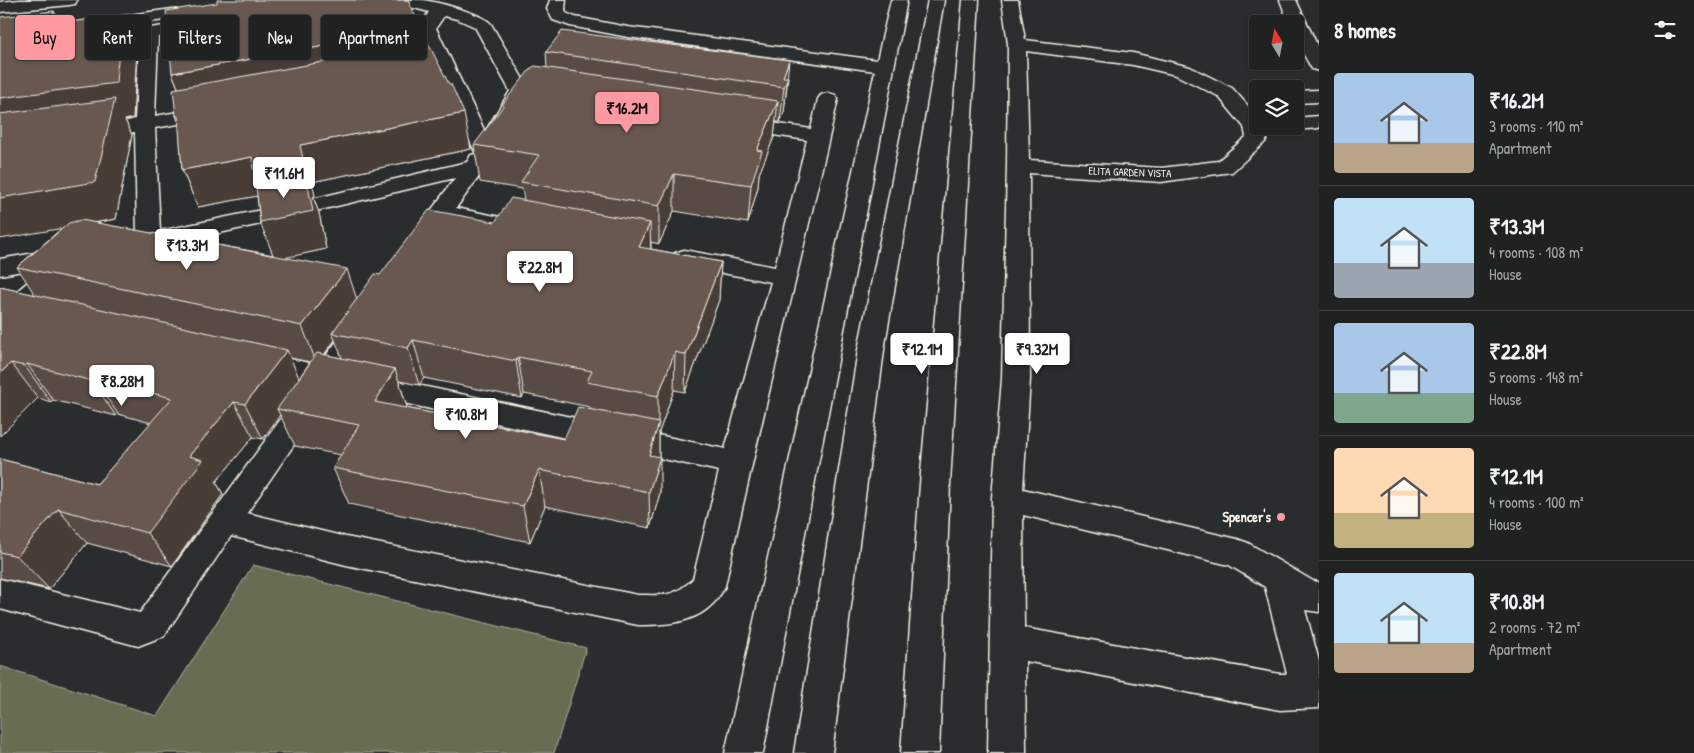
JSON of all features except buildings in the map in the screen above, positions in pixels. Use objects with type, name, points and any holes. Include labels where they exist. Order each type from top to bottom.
[{"type":"street","points":[[558,0],[556,9],[559,16],[570,21],[628,32],[885,66]]},
{"type":"street","points":[[744,753],[899,0]]},
{"type":"street","points":[[813,753],[871,350],[936,0]]},
{"type":"street","points":[[920,753],[935,484],[971,0]]},
{"type":"street","points":[[1007,753],[1007,498],[1016,379],[1018,166],[1017,44],[1010,0]]},
{"type":"street","points":[[1288,0],[1312,42],[1319,65]]},
{"type":"street","points":[[354,4],[374,1],[415,3],[462,15],[482,24],[529,93],[425,236]]},
{"type":"street","points":[[0,7],[68,14],[85,18]]},
{"type":"street","points":[[68,14],[213,8]]},
{"type":"street","points":[[439,10],[427,28],[436,69],[480,159]]},
{"type":"street","name":"ELITA GARDEN VISTA","points":[[1017,44],[1133,59],[1184,71],[1225,92],[1249,118]]},
{"type":"street","points":[[148,60],[145,125],[149,240]]},
{"type":"street","points":[[1304,97],[1319,96]]},
{"type":"street","points":[[224,521],[346,551],[638,610],[668,610],[692,602],[708,586],[736,462],[785,277],[828,99]]},
{"type":"street","points":[[1235,101],[1249,100]]},
{"type":"street","points":[[106,130],[145,125],[232,108]]},
{"type":"street","points":[[723,122],[820,136]]},
{"type":"street","points":[[1304,123],[1319,122]]},
{"type":"street","name":"ELITA GARDEN VISTA","points":[[1018,166],[1161,175],[1224,167],[1257,139],[1257,135]]},
{"type":"street","points":[[112,248],[303,208],[480,159]]},
{"type":"street","points":[[441,212],[530,229]]},
{"type":"street","points":[[657,253],[785,277]]},
{"type":"street","points":[[0,267],[79,254],[6,314]]},
{"type":"street","points":[[0,594],[138,630],[152,625],[375,307]]},
{"type":"street","points":[[6,314],[40,315]]},
{"type":"street","points":[[240,359],[736,462]]},
{"type":"street","points":[[1007,498],[1237,552],[1308,596],[1319,597]]},
{"type":"street","points":[[1007,641],[1280,692],[1314,690],[1278,578]]},
{"type":"green space","points":[[253,565],[586,648],[554,753],[0,753],[0,666],[157,716]]},
{"type":"place","name":"Spencer's","points":[[1281,517]]}]
